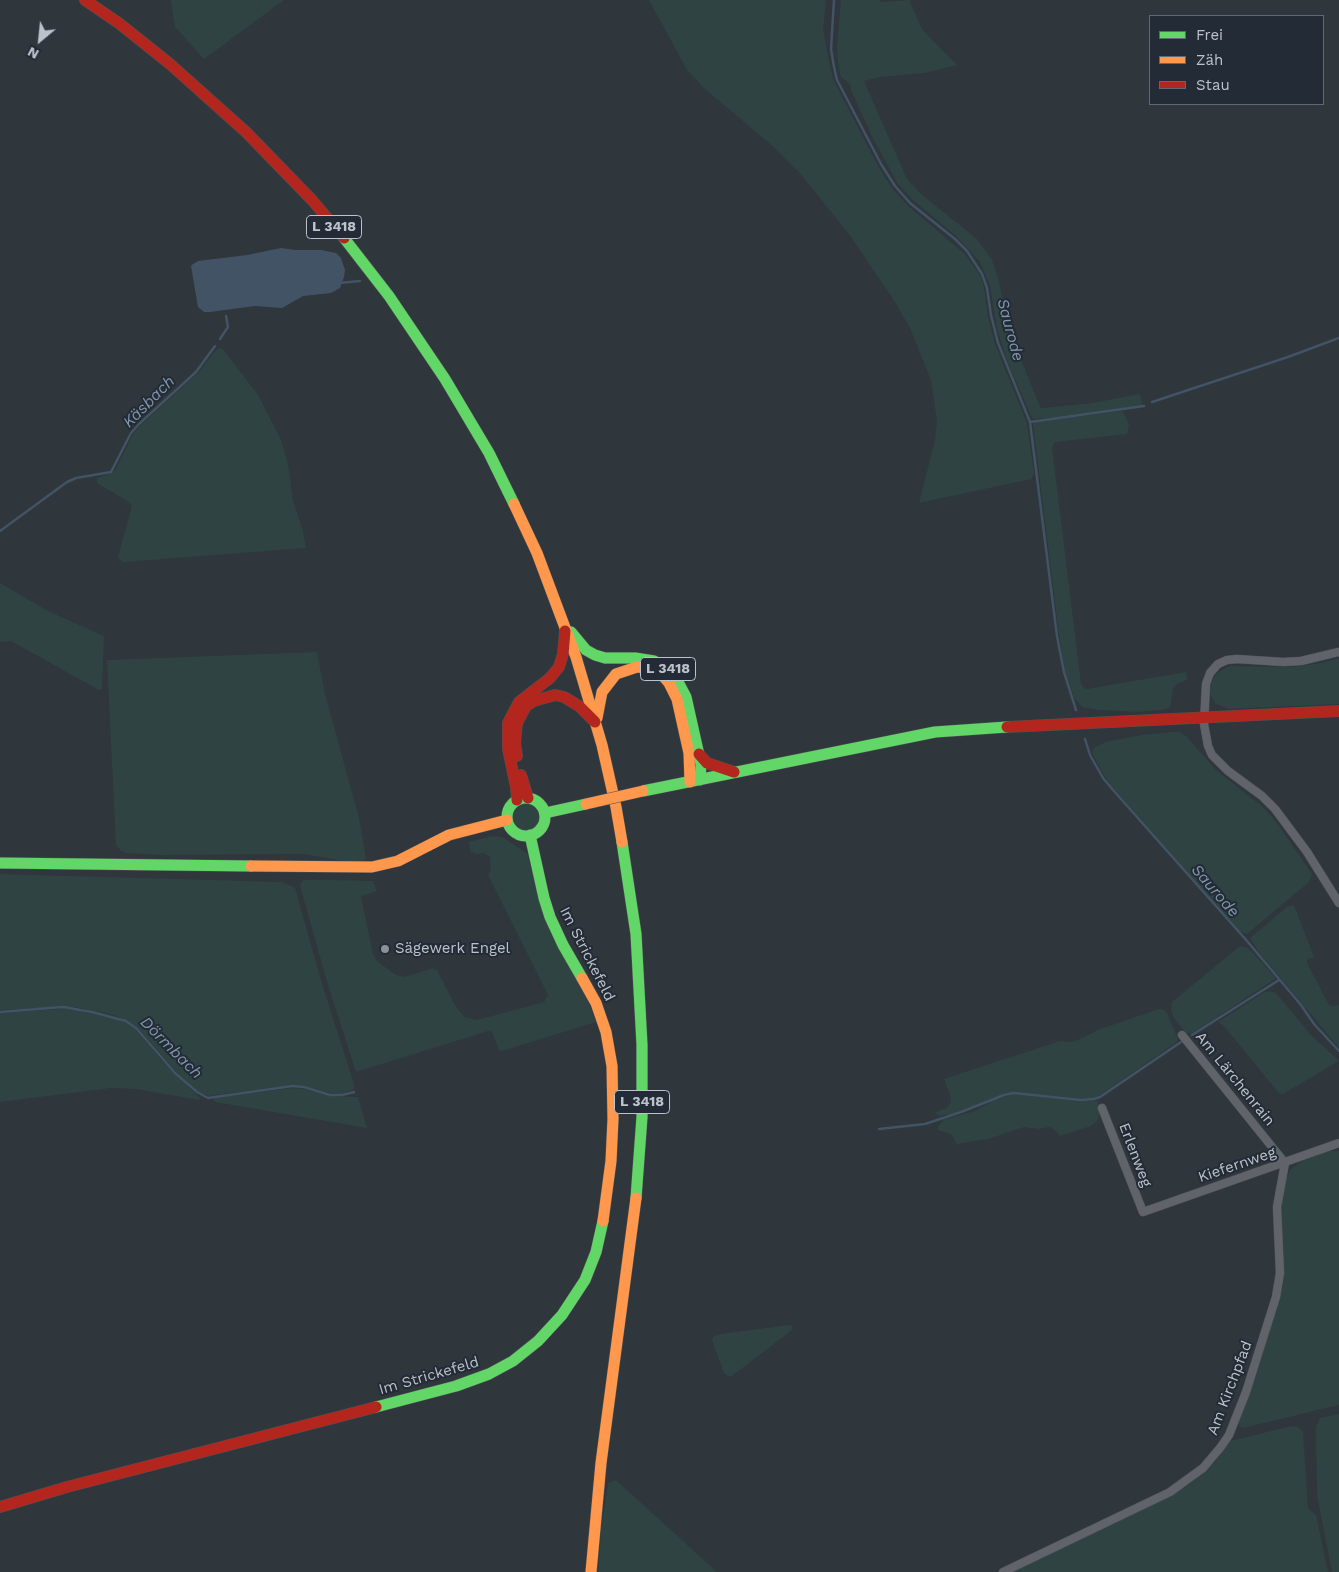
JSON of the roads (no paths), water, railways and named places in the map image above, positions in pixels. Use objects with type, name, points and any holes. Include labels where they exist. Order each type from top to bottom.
[{"type":"main road","name":"L 3418","points":[[85,0],[120,24],[170,64],[240,126],[306,195],[370,270],[425,346],[489,454],[537,553],[566,626],[596,723],[616,807],[636,934],[642,1045],[639,1172],[601,1464],[591,1572]]},
{"type":"main road","name":"L 3418","points":[[566,626],[586,650],[595,655],[613,659],[644,659],[654,661],[675,676],[683,690],[701,764],[695,781]]},
{"type":"main road","name":"L 3418","points":[[522,799],[516,787],[508,749],[508,723],[519,702],[550,678],[559,667],[564,654],[566,626]]},
{"type":"main road","name":"L 3418","points":[[596,723],[602,692],[616,674],[637,667],[647,668],[663,676],[677,699],[695,781]]},
{"type":"main road","points":[[522,799],[522,782],[515,742],[517,723],[520,714],[526,706],[534,700],[545,697],[555,695],[564,697],[572,700],[596,723]]},
{"type":"main road","points":[[545,813],[887,740],[935,732],[1017,726],[1339,711]]},
{"type":"main road","points":[[699,754],[707,763],[734,772]]},
{"type":"main road","points":[[522,799],[539,802],[545,813],[544,824],[536,833],[530,835],[524,836],[513,831],[507,820],[509,808],[522,799]]},
{"type":"main road","points":[[0,862],[334,868],[372,867],[398,861],[449,834],[507,820]]},
{"type":"main road","name":"Im Strickefeld","points":[[0,1507],[67,1487],[469,1382],[500,1368],[524,1353],[562,1315],[578,1293],[590,1268],[601,1235],[611,1161],[613,1119],[612,1066],[606,1032],[596,1003],[550,917],[530,835]]},
{"type":"street","points":[[1339,652],[1301,661],[1276,662],[1237,659],[1227,660],[1218,664],[1210,673],[1206,684],[1205,717],[1207,740],[1212,755],[1228,771],[1262,796],[1275,809],[1307,852],[1339,903]]},
{"type":"street","name":"Am Lärchenrain","points":[[1182,1035],[1285,1163]]},
{"type":"street","name":"Erlenweg","points":[[1102,1108],[1143,1212]]},
{"type":"street","name":"Kiefernweg","points":[[1143,1212],[1339,1143]]},
{"type":"street","name":"Am Kirchpfad","points":[[1003,1572],[1170,1492],[1204,1468],[1229,1435],[1246,1392],[1278,1291],[1280,1273],[1278,1207],[1285,1163]]},
{"type":"water","points":[[281,248],[321,250],[336,253],[341,258],[345,270],[340,288],[331,293],[303,296],[282,308],[255,306],[204,312],[198,307],[191,266],[193,264],[198,261],[247,255]]},
{"type":"waterway","name":"Saurode","points":[[834,0],[831,49],[837,80],[881,164],[895,186],[910,203],[967,251],[982,274],[987,288],[998,343],[1030,422],[1057,636],[1064,672],[1076,710]]},
{"type":"waterway","points":[[339,283],[360,281]]},
{"type":"waterway","name":"Käsbach","points":[[220,339],[228,327],[226,316]]},
{"type":"waterway","points":[[1152,402],[1339,338]]},
{"type":"waterway","name":"Käsbach","points":[[0,531],[67,482],[76,478],[111,472],[131,433],[196,372],[215,346]]},
{"type":"waterway","points":[[1030,422],[1144,406]]},
{"type":"waterway","name":"Saurode","points":[[1085,739],[1090,755],[1103,778],[1247,941],[1301,1005],[1314,1024],[1339,1051]]},
{"type":"waterway","points":[[1192,1035],[1279,980]]},
{"type":"waterway","name":"Dörmbach","points":[[0,1012],[63,1007],[126,1021],[136,1028],[175,1073],[197,1092],[208,1098],[292,1086],[304,1087],[330,1095],[354,1092]]},
{"type":"waterway","points":[[879,1129],[925,1124],[1014,1093],[1081,1100],[1094,1099],[1100,1097],[1181,1042]]},
{"type":"place","name":"Sägewerk Engel","points":[[385,949]]}]
